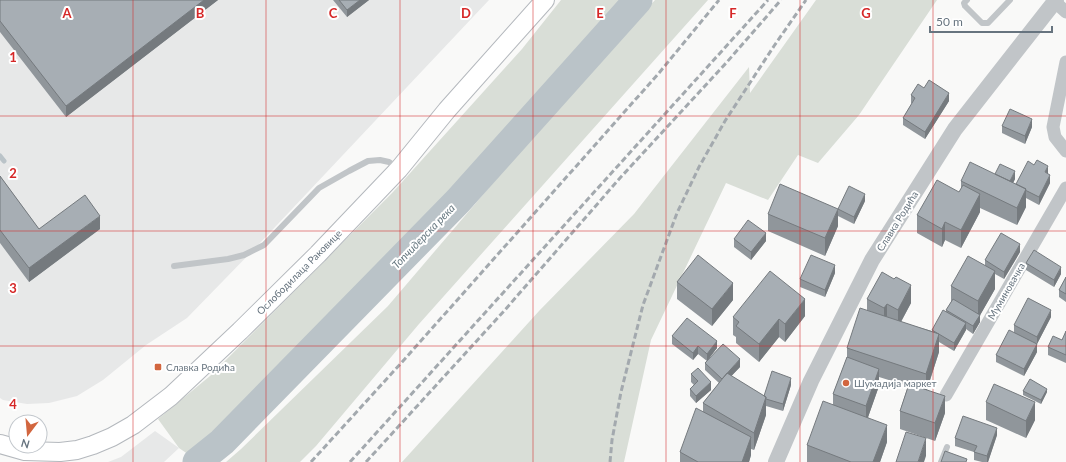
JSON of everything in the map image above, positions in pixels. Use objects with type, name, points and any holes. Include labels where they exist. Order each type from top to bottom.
[{"type":"main road","name":"Ослободилаца Раковице","points":[[0,444],[26,452],[60,452],[77,450],[112,437],[133,425],[171,396],[318,254],[399,169],[448,110],[545,0]]},
{"type":"street","name":"Славка Родића","points":[[776,462],[811,381],[872,260],[955,129],[1059,5]]},
{"type":"street","points":[[1066,62],[1062,103],[1053,131],[1058,141],[1066,151]]},
{"type":"street","name":"Муминовачка","points":[[946,395],[1066,188]]},
{"type":"lane","points":[[967,0],[964,4],[965,6],[982,23],[985,24],[988,23],[1010,0]]},
{"type":"lane","points":[[174,266],[228,259],[244,255],[264,245],[319,188],[368,162],[380,160],[389,162],[399,169]]},
{"type":"lane","points":[[941,462],[947,447]]},
{"type":"shaded area","points":[[0,0],[489,0],[260,243],[187,318],[146,345],[103,380],[77,396],[49,403],[27,404],[3,400],[0,398]]},
{"type":"shaded area","points":[[561,0],[635,0],[593,50],[410,249],[222,442],[198,461],[179,448],[158,419],[210,376],[393,192],[522,49]]},
{"type":"shaded area","points":[[655,0],[708,0],[419,324],[316,446],[300,462],[226,462],[388,306],[510,163]]},
{"type":"shaded area","points":[[816,0],[937,0],[859,115],[818,163],[798,155],[768,200],[726,183],[651,340],[624,462],[402,462],[539,311],[634,214],[749,67],[750,93]]},
{"type":"shaded area","points":[[155,431],[179,448],[164,462],[108,462],[121,457]]},
{"type":"building","points":[[0,0],[204,0],[66,106],[0,21]]},
{"type":"building","points":[[339,0],[360,0],[347,10]]},
{"type":"building","points":[[929,80],[949,93],[925,132],[903,118],[915,98],[911,95],[918,84],[924,88]]},
{"type":"building","points":[[1010,109],[1032,119],[1025,136],[1002,126]]},
{"type":"building","points":[[1037,160],[1048,166],[1045,172],[1050,175],[1039,197],[1016,184],[1028,161],[1034,165]]},
{"type":"building","points":[[970,162],[1026,189],[1017,208],[961,181]]},
{"type":"building","points":[[1000,164],[1015,171],[1010,181],[995,174]]},
{"type":"building","points":[[0,176],[39,229],[85,195],[100,216],[29,268],[0,230]]},
{"type":"building","points":[[937,180],[959,192],[963,185],[980,194],[961,230],[945,222],[942,229],[917,215]]},
{"type":"building","points":[[780,184],[838,209],[825,238],[768,214]]},
{"type":"building","points":[[849,186],[865,194],[854,217],[838,209]]},
{"type":"building","points":[[748,220],[766,233],[751,252],[734,239]]},
{"type":"building","points":[[1001,233],[1020,244],[1004,272],[985,260]]},
{"type":"building","points":[[1034,250],[1061,267],[1054,280],[1026,263]]},
{"type":"building","points":[[698,255],[733,283],[712,309],[677,282]]},
{"type":"building","points":[[811,255],[835,265],[825,290],[800,279]]},
{"type":"building","points":[[968,256],[995,271],[978,301],[951,286]]},
{"type":"building","points":[[770,271],[805,299],[785,324],[779,319],[759,344],[736,326],[739,322],[733,317]]},
{"type":"building","points":[[882,272],[894,279],[896,277],[911,285],[898,310],[887,304],[884,308],[867,299]]},
{"type":"building","points":[[1066,277],[1066,294],[1059,290]]},
{"type":"building","points":[[1028,298],[1051,310],[1037,337],[1014,325]]},
{"type":"building","points":[[953,299],[980,315],[973,326],[946,310]]},
{"type":"building","points":[[860,308],[939,334],[926,374],[847,348]]},
{"type":"building","points":[[943,310],[966,323],[954,343],[932,330]]},
{"type":"building","points":[[687,318],[717,341],[707,354],[698,346],[693,353],[672,336]]},
{"type":"building","points":[[1009,330],[1037,344],[1024,369],[996,355]]},
{"type":"building","points":[[1066,331],[1066,355],[1048,347],[1053,336],[1062,340]]},
{"type":"building","points":[[723,344],[740,359],[722,379],[705,363]]},
{"type":"building","points":[[847,357],[879,369],[866,406],[833,394]]},
{"type":"building","points":[[698,368],[711,382],[696,396],[690,389],[698,381],[691,374]]},
{"type":"building","points":[[772,371],[791,378],[783,404],[766,399],[764,396]]},
{"type":"building","points":[[727,373],[766,397],[754,433],[703,403]]},
{"type":"building","points":[[1030,379],[1047,389],[1041,400],[1023,391]]},
{"type":"building","points":[[909,384],[945,396],[935,423],[900,411]]},
{"type":"building","points":[[994,384],[1035,402],[1026,421],[986,402]]},
{"type":"building","points":[[823,401],[887,425],[873,462],[851,462],[807,445]]},
{"type":"building","points":[[696,408],[751,437],[742,462],[698,462],[680,452]]},
{"type":"building","points":[[963,416],[997,428],[987,456],[974,452],[977,446],[955,438]]},
{"type":"building","points":[[906,432],[926,438],[918,462],[896,462]]},
{"type":"building","points":[[945,451],[967,459],[966,462],[941,462]]},
{"type":"waterway","name":"Топчидерска река","points":[[197,462],[222,442],[458,201],[638,0]]},
{"type":"waterway","points":[[0,156],[4,161]]},
{"type":"waterway","points":[[188,457],[188,462]]},
{"type":"railway","points":[[311,462],[403,361],[659,73],[719,0]]},
{"type":"railway","points":[[350,462],[768,0]]},
{"type":"railway","points":[[366,462],[504,311],[620,178],[727,62],[781,0]]},
{"type":"railway","points":[[610,462],[612,440],[621,392],[643,305],[677,213],[699,167],[725,121],[806,0]]},
{"type":"place","name":"Славка Родића","points":[[158,367]]},
{"type":"place","name":"Шумадија маркет","points":[[846,383]]}]
